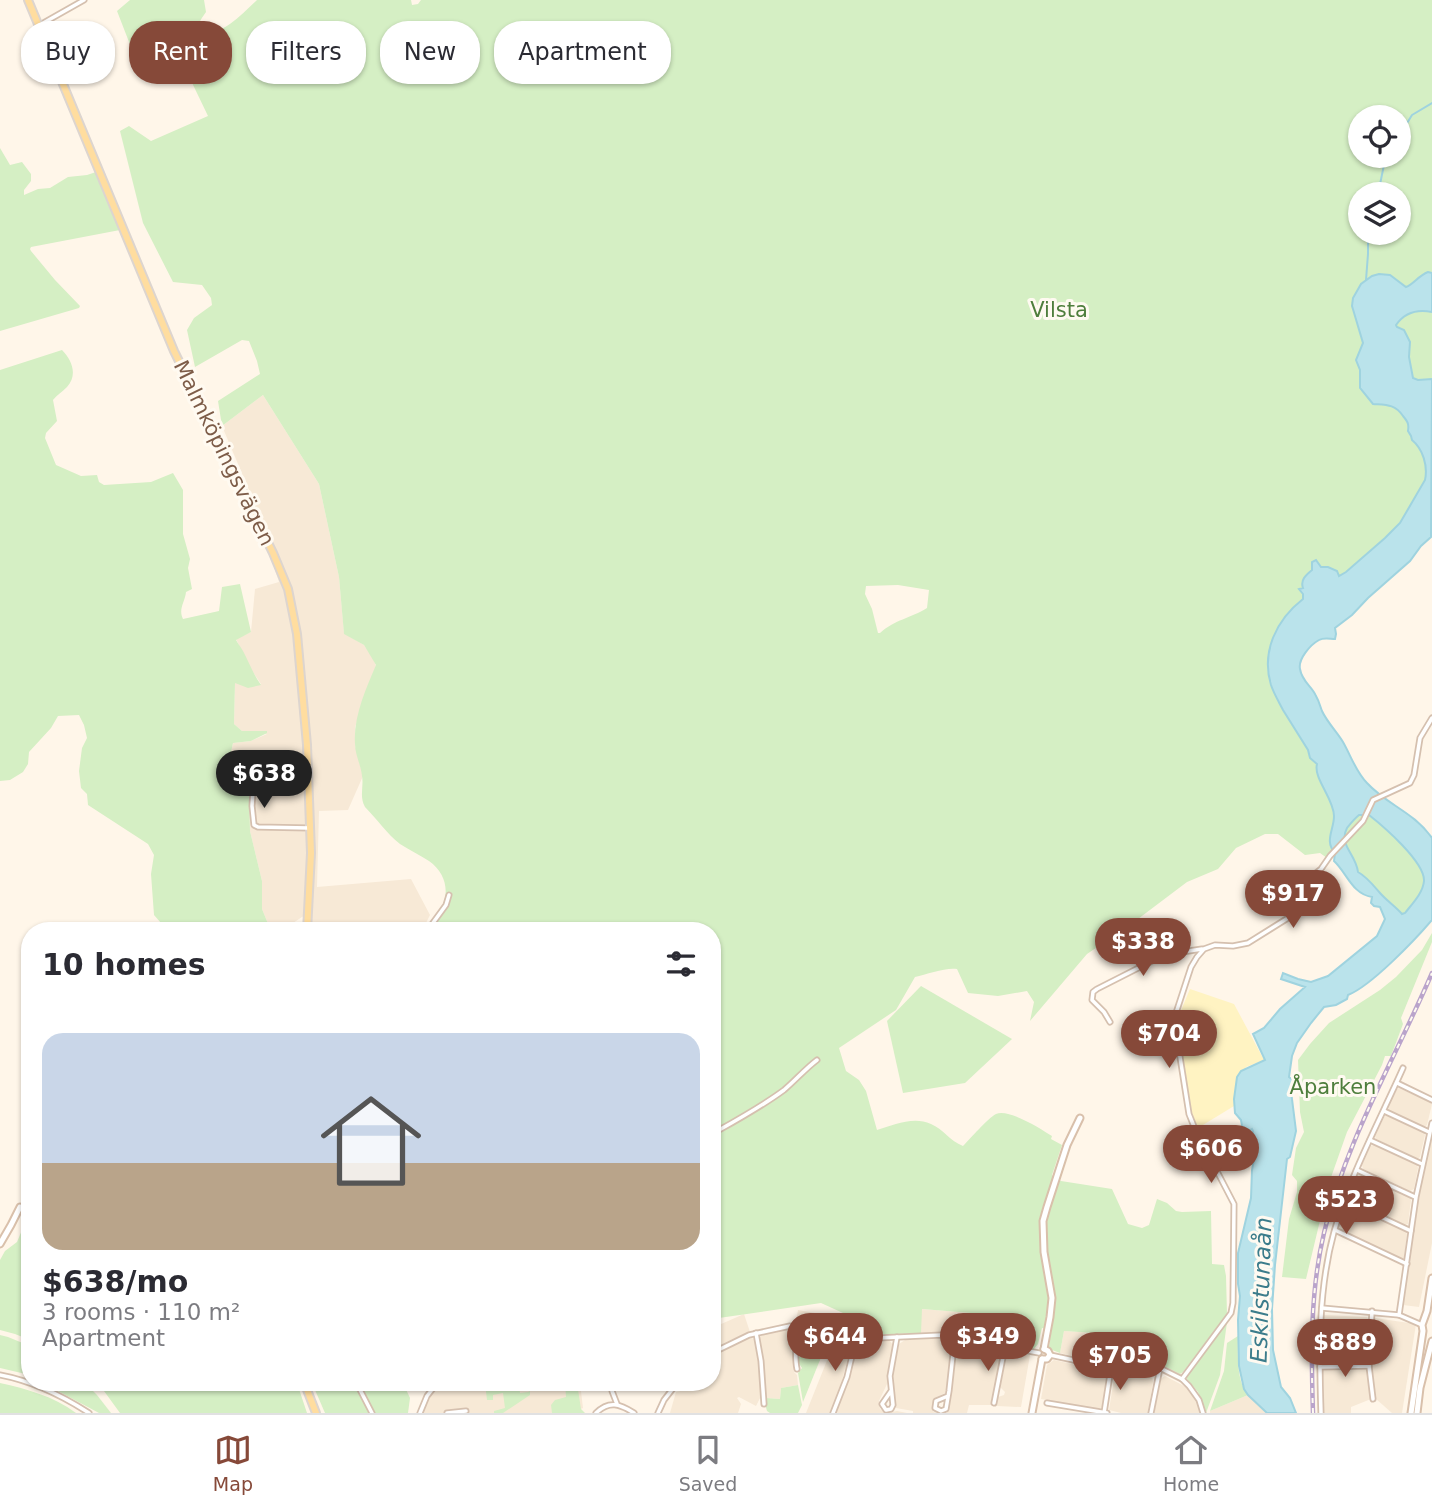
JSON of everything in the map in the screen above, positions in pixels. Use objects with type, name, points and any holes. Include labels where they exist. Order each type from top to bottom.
[{"type":"main road","name":"Malmköpingsvägen","points":[[28,0],[36,21]]},
{"type":"main road","name":"Malmköpingsvägen","points":[[62,84],[174,351],[285,582],[294,615],[299,650],[306,733],[311,828],[307,922]]},
{"type":"main road","points":[[307,1391],[316,1413]]},
{"type":"street","points":[[47,21],[84,0]]},
{"type":"street","points":[[1110,1022],[1092,1000],[1093,992],[1097,989],[1156,959],[1215,945],[1248,943],[1292,916],[1301,906],[1303,884],[1321,869],[1365,818],[1371,802],[1410,783],[1414,775],[1420,738],[1432,718]]},
{"type":"street","points":[[255,759],[252,798],[254,825],[311,828]]},
{"type":"street","points":[[434,922],[446,905],[449,895]]},
{"type":"street","points":[[1182,1379],[1231,1313],[1233,1303],[1234,1204],[1189,1114],[1175,1025],[1176,1013],[1191,967],[1204,949]]},
{"type":"street","points":[[721,1130],[767,1102],[817,1060]]},
{"type":"street","points":[[1321,1413],[1322,1308],[1335,1230],[1357,1170],[1403,1068]]},
{"type":"street","points":[[1397,1083],[1432,1100]]},
{"type":"street","points":[[1384,1111],[1430,1132]]},
{"type":"street","points":[[1033,1413],[1052,1298],[1044,1252],[1044,1221],[1067,1145],[1080,1118]]},
{"type":"street","points":[[1399,1315],[1416,1197],[1432,1123]]},
{"type":"street","points":[[1370,1140],[1423,1165]]},
{"type":"street","points":[[1357,1170],[1416,1197]]},
{"type":"street","points":[[1345,1200],[1411,1231]]},
{"type":"street","points":[[0,1244],[20,1207]]},
{"type":"street","points":[[1335,1230],[1407,1264]]},
{"type":"street","points":[[1414,1413],[1432,1278]]},
{"type":"street","points":[[1322,1308],[1372,1311],[1425,1323]]},
{"type":"street","points":[[1372,1311],[1369,1366],[1373,1399]]},
{"type":"street","points":[[1425,1323],[1427,1334],[1432,1335]]},
{"type":"street","points":[[721,1348],[756,1333],[792,1328],[795,1333],[797,1369]]},
{"type":"street","points":[[756,1333],[764,1404]]},
{"type":"street","points":[[833,1413],[847,1377],[856,1339],[955,1336],[1041,1354],[1047,1359],[1049,1355],[1111,1368],[1147,1365],[1160,1368],[1182,1379],[1196,1394],[1203,1413]]},
{"type":"street","points":[[948,1396],[936,1401],[936,1408],[940,1411],[946,1409],[948,1396],[955,1336]]},
{"type":"street","points":[[891,1391],[882,1404],[886,1410],[892,1408],[892,1363],[898,1337]]},
{"type":"street","points":[[1414,1413],[1432,1341]]},
{"type":"street","points":[[994,1403],[1006,1347]]},
{"type":"street","points":[[1426,1362],[1432,1351]]},
{"type":"street","points":[[1320,1367],[1369,1366]]},
{"type":"street","points":[[1047,1403],[1105,1413],[1111,1368]]},
{"type":"street","points":[[1151,1413],[1160,1368]]},
{"type":"street","points":[[0,1375],[21,1380]]},
{"type":"street","points":[[49,1391],[89,1413]]},
{"type":"street","points":[[361,1391],[372,1413]]},
{"type":"street","points":[[420,1413],[431,1391]]},
{"type":"street","points":[[612,1391],[617,1404]]},
{"type":"street","points":[[658,1413],[671,1391]]},
{"type":"street","points":[[596,1413],[606,1405],[617,1404],[634,1413]]},
{"type":"street","points":[[447,1413],[466,1411]]},
{"type":"shaded area","points":[[263,395],[319,484],[339,577],[344,633],[364,645],[376,666],[355,727],[355,745],[363,776],[348,810],[319,811],[317,887],[411,879],[430,915],[426,922],[305,922],[305,915],[294,922],[267,922],[262,909],[262,881],[250,831],[251,765],[235,765],[230,757],[233,743],[251,741],[267,734],[242,731],[234,724],[235,683],[261,684],[236,639],[251,632],[255,589],[279,582],[249,490],[222,426]]},
{"type":"shaded area","points":[[1399,1088],[1432,1104],[1427,1125],[1424,1127],[1389,1111],[1388,1107]]},
{"type":"shaded area","points":[[1386,1115],[1424,1133],[1420,1157],[1417,1159],[1376,1139]]},
{"type":"shaded area","points":[[1432,1133],[1432,1243],[1419,1307],[1403,1305],[1418,1194]]},
{"type":"shaded area","points":[[1374,1145],[1417,1164],[1414,1189],[1410,1191],[1363,1169],[1362,1165],[1370,1146]]},
{"type":"shaded area","points":[[1358,1174],[1410,1197],[1408,1224],[1405,1225],[1350,1199]]},
{"type":"shaded area","points":[[1349,1205],[1405,1231],[1407,1234],[1404,1258],[1400,1259],[1340,1230],[1338,1227],[1345,1207]]},
{"type":"shaded area","points":[[921,1309],[972,1313],[1030,1328],[1028,1349],[964,1334],[921,1333]]},
{"type":"shaded area","points":[[798,1310],[815,1313],[812,1354],[797,1355]]},
{"type":"shaded area","points":[[744,1314],[750,1332],[721,1345],[721,1324]]},
{"type":"shaded area","points":[[847,1314],[873,1319],[872,1335],[838,1333]]},
{"type":"shaded area","points":[[1324,1315],[1367,1317],[1369,1320],[1365,1363],[1323,1365]]},
{"type":"shaded area","points":[[1375,1318],[1416,1324],[1402,1413],[1392,1413],[1375,1398],[1371,1364]]},
{"type":"shaded area","points":[[789,1329],[793,1333],[794,1372],[798,1385],[781,1388],[780,1399],[766,1398],[759,1339],[762,1334]]},
{"type":"shaded area","points":[[1064,1331],[1140,1336],[1148,1362],[1104,1363],[1060,1353]]},
{"type":"shaded area","points":[[836,1338],[847,1340],[851,1346],[839,1392],[830,1413],[806,1413]]},
{"type":"shaded area","points":[[947,1338],[951,1342],[947,1388],[945,1393],[933,1399],[933,1412],[944,1413],[913,1413],[896,1408],[893,1375],[899,1344],[905,1340]]},
{"type":"shaded area","points":[[755,1339],[760,1364],[761,1396],[756,1406],[739,1397],[737,1398],[741,1404],[738,1413],[670,1413],[676,1392],[721,1391],[721,1351],[731,1345]]},
{"type":"shaded area","points":[[961,1339],[999,1349],[1002,1354],[991,1405],[969,1405],[967,1413],[947,1413],[957,1343]]},
{"type":"shaded area","points":[[864,1340],[889,1340],[893,1345],[887,1384],[879,1401],[880,1409],[886,1413],[836,1413],[856,1347]]},
{"type":"shaded area","points":[[1012,1352],[1030,1355],[1021,1407],[997,1406],[998,1397],[1005,1392],[1000,1387],[1007,1355]]},
{"type":"shaded area","points":[[1054,1360],[1107,1372],[1102,1407],[1099,1409],[1041,1399],[1047,1365]]},
{"type":"shaded area","points":[[1148,1368],[1151,1370],[1153,1382],[1148,1413],[1109,1410],[1115,1372]]},
{"type":"shaded area","points":[[1367,1368],[1371,1399],[1351,1407],[1351,1413],[1324,1413],[1323,1369]]},
{"type":"shaded area","points":[[1165,1376],[1186,1387],[1197,1402],[1200,1413],[1154,1413],[1159,1380]]},
{"type":"shaded area","points":[[434,1391],[581,1391],[583,1408],[572,1413],[423,1413]]},
{"type":"shaded area","points":[[1248,1395],[1267,1413],[1210,1413],[1210,1411]]},
{"type":"green space","name":"Vilsta","points":[[130,0],[204,0],[206,12],[200,21],[129,21],[129,42],[117,11]]},
{"type":"green space","name":"Vilsta","points":[[257,0],[411,0],[412,5],[421,0],[1432,0],[1432,489],[1428,508],[1278,643],[1286,689],[1428,864],[1424,911],[1401,941],[1376,895],[1337,843],[1327,858],[1320,853],[1305,855],[1278,834],[1265,834],[1236,848],[1218,869],[1187,882],[1087,954],[1030,1021],[1034,1002],[1027,991],[998,996],[968,993],[957,969],[948,969],[915,977],[896,1010],[839,1048],[846,1071],[859,1080],[866,1091],[877,1130],[904,1122],[924,1122],[935,1126],[963,1146],[992,1116],[1008,1114],[1040,1129],[1062,1145],[1052,1175],[1061,1181],[1112,1189],[1128,1224],[1142,1228],[1149,1225],[1157,1199],[1176,1211],[1211,1211],[1212,1264],[1224,1265],[1227,1314],[1183,1372],[1180,1374],[1148,1362],[1140,1336],[1064,1331],[1060,1353],[1049,1347],[1051,1330],[1042,1328],[1038,1344],[1033,1350],[1028,1349],[1030,1328],[971,1313],[922,1309],[921,1333],[872,1335],[873,1319],[847,1314],[837,1333],[843,1313],[821,1303],[721,1318],[721,922],[431,922],[444,903],[446,890],[443,877],[429,861],[395,840],[363,803],[362,776],[355,748],[355,734],[361,703],[376,665],[364,645],[344,634],[339,577],[319,484],[263,395],[222,426],[218,401],[260,374],[257,361],[249,341],[242,340],[195,367],[187,330],[194,318],[212,305],[211,298],[202,285],[173,282],[143,223],[120,131],[129,126],[151,141],[208,116],[193,84],[232,84],[232,22]],"holes":[[[898,585],[929,590],[927,608],[878,633],[865,594],[866,586]]]},
{"type":"green space","points":[[0,148],[10,165],[22,162],[31,174],[31,181],[24,190],[24,195],[38,189],[50,188],[68,177],[96,172],[120,230],[31,247],[31,251],[55,280],[80,306],[0,331]]},
{"type":"green space","points":[[62,350],[69,358],[72,378],[53,400],[57,421],[45,438],[56,465],[81,476],[97,475],[99,482],[104,485],[151,482],[173,473],[183,490],[183,534],[190,559],[188,568],[192,589],[186,592],[181,609],[183,619],[219,611],[222,587],[240,584],[251,632],[236,640],[261,685],[248,688],[235,683],[234,724],[242,731],[267,733],[251,741],[233,743],[230,757],[235,765],[251,765],[252,768],[249,791],[250,831],[262,881],[262,909],[267,922],[160,922],[154,915],[151,874],[154,855],[148,844],[88,805],[87,794],[81,788],[79,771],[82,748],[87,738],[79,715],[58,716],[29,752],[28,764],[23,772],[10,780],[0,781],[0,370]]},
{"type":"green space","name":"Åparken","points":[[1432,933],[1432,942],[1401,1018],[1403,1024],[1391,1056],[1385,1056],[1347,1132],[1329,1183],[1306,1279],[1282,1277],[1289,1219],[1297,1192],[1297,1181],[1292,1175],[1296,1148],[1304,1132],[1300,1112],[1298,1060],[1329,1023],[1396,977],[1422,950]]},
{"type":"green space","points":[[921,986],[1012,1039],[965,1083],[903,1093],[887,1021]]},
{"type":"green space","points":[[21,1232],[21,1336],[0,1330],[0,1260],[5,1251],[17,1242]]},
{"type":"green space","points":[[815,1313],[840,1316],[823,1353],[812,1354]]},
{"type":"green space","points":[[1227,1322],[1220,1375],[1206,1413],[1198,1392],[1187,1376]]},
{"type":"green space","points":[[0,1335],[21,1342],[21,1373],[0,1368]]},
{"type":"green space","points":[[1238,1336],[1241,1382],[1248,1395],[1210,1411],[1224,1371],[1227,1343]]},
{"type":"green space","points":[[822,1355],[803,1402],[798,1373],[802,1368],[797,1357]]},
{"type":"green space","points":[[0,1383],[21,1388],[21,1391],[40,1394],[76,1413],[0,1413]]},
{"type":"green space","points":[[798,1385],[802,1405],[798,1413],[767,1411],[766,1398],[780,1399],[781,1388]]},
{"type":"green space","points":[[58,1391],[93,1391],[111,1413],[99,1413]]},
{"type":"green space","points":[[104,1391],[300,1391],[307,1413],[120,1413]]},
{"type":"green space","points":[[315,1391],[407,1391],[410,1398],[408,1413],[325,1413]]},
{"type":"green space","points":[[486,1391],[530,1391],[530,1395],[503,1413],[494,1411],[505,1408],[503,1393],[493,1395],[493,1400],[487,1400]]},
{"type":"green space","points":[[566,1391],[578,1391],[581,1409],[585,1413],[552,1413],[551,1405],[555,1400],[566,1397]]},
{"type":"sand","points":[[1190,989],[1234,1004],[1264,1060],[1246,1067],[1235,1087],[1234,1106],[1198,1128],[1192,1113],[1177,1020]]},
{"type":"water","name":"Eskilstunaån","points":[[1432,273],[1432,312],[1412,312],[1396,325],[1404,330],[1410,342],[1409,357],[1413,378],[1432,379],[1431,537],[1410,561],[1335,628],[1335,639],[1316,642],[1305,653],[1300,669],[1363,779],[1409,815],[1432,838],[1432,920],[1380,973],[1348,995],[1347,999],[1324,1007],[1297,1043],[1292,1056],[1289,1077],[1297,1083],[1291,1091],[1296,1131],[1290,1157],[1287,1159],[1272,1309],[1273,1350],[1281,1387],[1290,1398],[1296,1413],[1267,1413],[1244,1389],[1239,1366],[1238,1253],[1251,1198],[1255,1154],[1253,1131],[1243,1131],[1241,1120],[1235,1113],[1237,1077],[1241,1071],[1265,1060],[1253,1034],[1264,1028],[1280,1009],[1305,987],[1281,979],[1283,973],[1311,982],[1328,976],[1377,936],[1385,919],[1380,907],[1371,903],[1372,897],[1359,892],[1334,861],[1335,853],[1330,844],[1333,809],[1318,776],[1317,764],[1310,758],[1272,688],[1268,661],[1278,627],[1293,607],[1303,599],[1299,589],[1303,588],[1303,580],[1312,570],[1312,562],[1316,560],[1321,567],[1337,571],[1339,576],[1346,572],[1400,523],[1425,480],[1424,458],[1412,440],[1406,420],[1393,407],[1373,404],[1360,388],[1360,370],[1356,360],[1363,343],[1352,306],[1353,298],[1361,284],[1372,276],[1390,275],[1406,287],[1425,274]],"holes":[[[1359,815],[1369,815],[1402,845],[1422,873],[1422,890],[1405,913],[1402,914],[1358,872],[1346,845],[1347,828]]]},
{"type":"waterway","points":[[1411,117],[1432,103]]},
{"type":"waterway","points":[[1380,182],[1383,168]]},
{"type":"waterway","points":[[1366,280],[1368,245]]},
{"type":"railway","points":[[1313,1413],[1312,1345],[1316,1278],[1333,1199],[1372,1101],[1432,973]]}]
